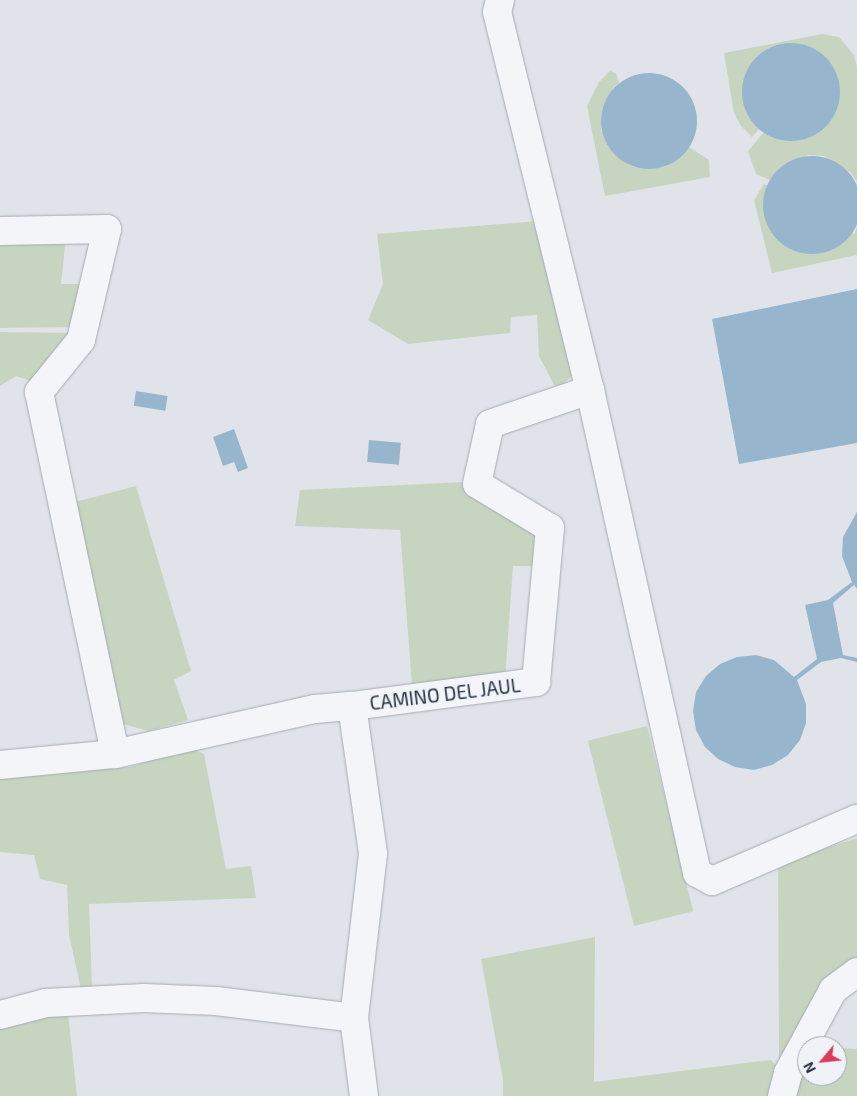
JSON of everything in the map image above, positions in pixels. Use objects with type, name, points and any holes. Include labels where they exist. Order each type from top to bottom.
[{"type":"street","points":[[500,0],[497,12],[590,390],[697,873],[712,881],[857,819]]},
{"type":"street","points":[[0,231],[107,229],[81,340],[39,392],[115,754]]},
{"type":"street","name":"CAMINO DEL JAUL","points":[[364,1096],[354,1018],[373,854],[352,706],[536,682],[550,528],[477,484],[490,424],[590,390]]},
{"type":"street","points":[[0,765],[115,754],[315,709],[352,706]]},
{"type":"street","points":[[782,1096],[788,1073],[833,990],[857,972]]},
{"type":"street","points":[[0,1016],[46,1003],[144,998],[216,1001],[354,1018]]},
{"type":"green space","points":[[822,34],[839,37],[854,55],[857,68],[857,182],[850,172],[824,156],[808,155],[780,168],[770,180],[756,174],[748,151],[764,132],[773,138],[825,58],[798,44],[748,116],[759,129],[752,137],[741,126],[734,113],[724,53]]},
{"type":"green space","points":[[610,71],[616,73],[619,83],[614,87],[601,115],[601,130],[607,145],[617,157],[631,166],[648,169],[664,167],[678,159],[689,147],[709,160],[710,177],[605,196],[587,106],[599,82]]},
{"type":"green space","points":[[764,184],[768,186],[765,195],[854,234],[857,227],[857,255],[772,273],[754,200]]},
{"type":"green space","points":[[538,221],[571,354],[572,376],[562,385],[554,385],[539,356],[537,315],[511,317],[510,333],[408,344],[368,320],[383,284],[377,234]]},
{"type":"green space","points":[[66,237],[61,284],[85,284],[78,327],[0,328],[0,241]]},
{"type":"green space","points":[[0,332],[76,333],[34,382],[16,376],[0,386]]},
{"type":"green space","points":[[464,482],[539,534],[540,566],[513,566],[505,679],[412,685],[400,530],[295,526],[300,490]]},
{"type":"green space","points":[[136,486],[191,671],[174,680],[188,720],[148,731],[123,724],[75,502]]},
{"type":"green space","points":[[647,726],[693,911],[634,926],[588,741]]},
{"type":"green space","points":[[190,748],[204,754],[226,869],[251,866],[256,898],[89,904],[92,987],[81,989],[69,935],[67,885],[40,879],[34,855],[0,852],[0,776],[130,767]]},
{"type":"green space","points":[[857,838],[857,962],[779,1061],[778,864]]},
{"type":"green space","points":[[595,937],[594,1082],[771,1060],[778,1067],[770,1096],[503,1096],[503,1080],[481,959]]},
{"type":"green space","points":[[68,1013],[77,1096],[0,1096],[0,1022]]},
{"type":"green space","points":[[847,1048],[857,1049],[857,1096],[795,1096],[799,1086],[847,1086]]},
{"type":"water","points":[[791,43],[810,47],[825,58],[836,73],[840,92],[836,111],[825,126],[810,137],[791,141],[772,137],[757,126],[746,111],[742,92],[746,73],[757,58],[772,47]]},
{"type":"water","points":[[649,73],[667,77],[683,87],[693,103],[697,121],[693,139],[683,155],[667,165],[649,169],[631,165],[615,155],[605,139],[601,121],[605,103],[615,87],[631,77]]},
{"type":"water","points":[[812,156],[831,160],[847,170],[857,186],[861,205],[857,224],[847,240],[831,250],[812,254],[793,250],[777,240],[767,224],[763,205],[767,186],[777,170],[793,160]]},
{"type":"water","points":[[857,289],[857,443],[739,464],[712,319]]},
{"type":"water","points":[[136,391],[168,396],[165,411],[134,406]]},
{"type":"water","points":[[234,429],[248,468],[238,472],[234,462],[223,466],[213,437]]},
{"type":"water","points":[[369,440],[401,443],[399,465],[367,462]]},
{"type":"water","points":[[857,512],[857,589],[854,585],[833,603],[843,655],[857,658],[857,662],[841,658],[821,662],[797,680],[806,704],[806,723],[800,740],[788,755],[772,765],[754,770],[735,767],[718,759],[705,747],[696,730],[693,711],[696,692],[706,676],[720,664],[737,657],[756,655],[774,660],[794,677],[817,659],[805,605],[828,600],[852,582],[842,556],[843,537]]}]
